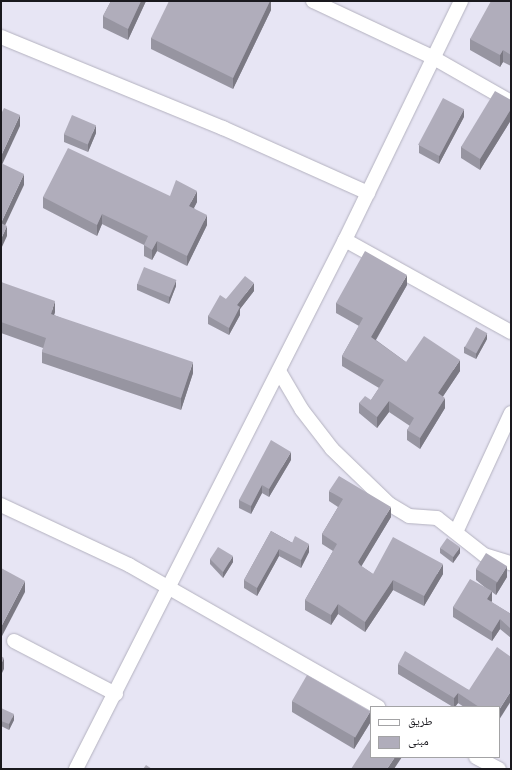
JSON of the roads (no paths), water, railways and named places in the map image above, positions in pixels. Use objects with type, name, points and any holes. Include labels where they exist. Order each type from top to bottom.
[{"type":"street","points":[[313,1],[432,57],[511,102]]},
{"type":"street","points":[[76,769],[170,588],[345,240],[432,57],[462,1]]},
{"type":"street","points":[[1,37],[222,128],[368,193]]},
{"type":"street","points":[[345,240],[511,332]]},
{"type":"street","points":[[279,370],[302,410],[332,449],[384,500],[409,516],[437,518],[484,555],[511,563]]},
{"type":"street","points":[[456,532],[511,413]]},
{"type":"street","points":[[1,505],[96,548],[170,588],[376,706]]},
{"type":"street","points":[[14,641],[116,694]]},
{"type":"street","points":[[478,758],[499,769]]}]
